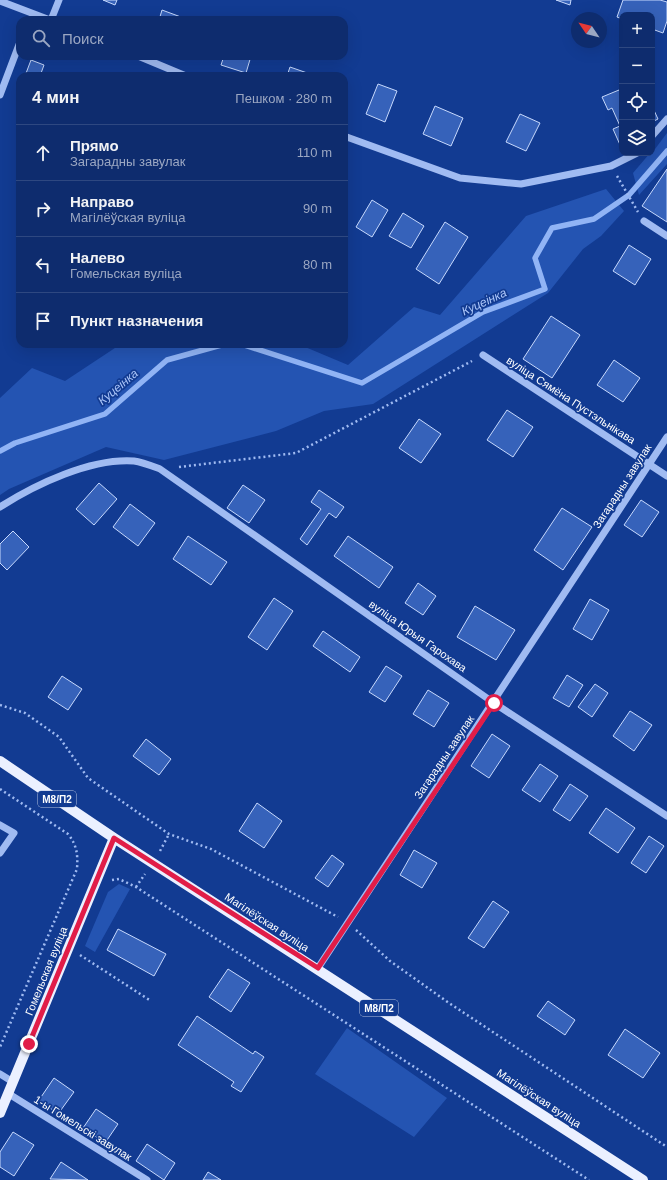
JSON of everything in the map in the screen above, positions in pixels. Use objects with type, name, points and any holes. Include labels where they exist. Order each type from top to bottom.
[{"type":"main road","name":"Магілёўская вуліца","points":[[0,761],[114,838],[318,968],[643,1180]]},
{"type":"main road","name":"Гомельская вуліца","points":[[0,1114],[114,838]]},
{"type":"street","points":[[52,16],[59,0]]},
{"type":"street","points":[[0,1],[27,16]]},
{"type":"street","points":[[0,95],[16,53]]},
{"type":"street","points":[[148,60],[176,72]]},
{"type":"street","points":[[655,133],[667,119]]},
{"type":"street","points":[[348,137],[460,178],[521,184],[611,166],[631,156]]},
{"type":"street","points":[[644,220],[667,236]]},
{"type":"street","name":"вуліца Сямёна Пустэльнікава","points":[[482,355],[667,476]]},
{"type":"street","name":"Загарадны завулак","points":[[318,968],[494,703],[667,438]]},
{"type":"street","name":"вуліца Юрыя Гарохава","points":[[0,507],[60,476],[106,462],[135,461],[160,469],[494,703],[667,816]]},
{"type":"street","points":[[0,825],[14,833],[0,853]]},
{"type":"street","points":[[0,1074],[13,1082]]},
{"type":"street","name":"1-ы Гомельскі завулак","points":[[8,1094],[147,1180]]},
{"type":"path","points":[[624,188],[632,202]]},
{"type":"path","points":[[160,469],[296,453],[482,355]]},
{"type":"path","points":[[0,705],[26,713],[59,737],[88,778],[169,834],[211,848],[304,900],[348,922],[390,961],[449,1003],[667,1146]]},
{"type":"path","points":[[0,789],[68,834],[74,842],[78,856],[77,869],[0,1048]]},
{"type":"path","points":[[107,884],[111,880],[119,879],[136,887],[589,1180]]},
{"type":"path","points":[[75,951],[151,1001]]},
{"type":"shaded area","points":[[667,133],[667,164],[639,195],[633,173],[647,156],[655,156],[655,149]]},
{"type":"shaded area","points":[[606,189],[624,211],[601,236],[583,249],[548,293],[373,404],[324,411],[276,431],[164,460],[106,447],[9,489],[0,495],[0,398],[32,368],[65,381],[115,348],[308,348],[348,365],[414,307],[440,315],[526,216]]},
{"type":"shaded area","points":[[119,884],[130,889],[95,952],[85,946],[108,892]]},
{"type":"shaded area","points":[[347,1028],[447,1098],[414,1137],[315,1074]]},
{"type":"building","points":[[103,0],[117,0],[115,5]]},
{"type":"building","points":[[556,0],[571,0],[570,5]]},
{"type":"building","points":[[623,0],[660,0],[667,2],[667,21],[663,33],[655,30],[655,12],[619,12],[619,18],[617,17]]},
{"type":"building","points":[[162,10],[178,16],[160,16]]},
{"type":"building","points":[[31,60],[44,65],[41,72],[26,72]]},
{"type":"building","points":[[223,60],[250,60],[246,72],[221,65]]},
{"type":"building","points":[[290,67],[304,72],[288,72]]},
{"type":"building","points":[[378,84],[397,91],[385,122],[366,114]]},
{"type":"building","points":[[619,90],[619,124],[612,108],[608,110],[602,97]]},
{"type":"building","points":[[435,106],[463,118],[451,146],[423,134]]},
{"type":"building","points":[[655,112],[658,119],[655,120]]},
{"type":"building","points":[[520,114],[540,123],[526,151],[506,142]]},
{"type":"building","points":[[619,126],[619,142],[613,129]]},
{"type":"building","points":[[667,169],[667,222],[642,206]]},
{"type":"building","points":[[372,200],[388,210],[372,237],[356,227]]},
{"type":"building","points":[[403,213],[424,226],[411,248],[389,236]]},
{"type":"building","points":[[445,222],[468,237],[439,284],[416,269]]},
{"type":"building","points":[[629,245],[651,259],[635,285],[613,271]]},
{"type":"building","points":[[551,316],[580,335],[552,378],[523,359]]},
{"type":"building","points":[[614,360],[640,378],[623,402],[597,385]]},
{"type":"building","points":[[507,410],[533,427],[513,457],[487,440]]},
{"type":"building","points":[[419,419],[441,434],[421,463],[399,448]]},
{"type":"building","points":[[99,483],[117,499],[94,525],[76,509]]},
{"type":"building","points":[[243,485],[265,500],[249,523],[227,508]]},
{"type":"building","points":[[319,490],[344,507],[336,518],[329,513],[307,545],[300,539],[321,509],[311,502]]},
{"type":"building","points":[[641,500],[659,512],[642,537],[624,525]]},
{"type":"building","points":[[130,504],[155,523],[138,546],[113,527]]},
{"type":"building","points":[[562,508],[592,527],[563,570],[534,550]]},
{"type":"building","points":[[13,531],[29,547],[7,570],[0,563],[0,544]]},
{"type":"building","points":[[188,536],[227,562],[211,585],[173,559]]},
{"type":"building","points":[[348,536],[393,567],[379,588],[334,556]]},
{"type":"building","points":[[418,583],[436,596],[423,615],[405,603]]},
{"type":"building","points":[[274,598],[293,611],[267,650],[248,637]]},
{"type":"building","points":[[590,599],[609,610],[592,640],[573,629]]},
{"type":"building","points":[[475,606],[515,630],[496,660],[457,637]]},
{"type":"building","points":[[323,631],[360,657],[350,672],[313,646]]},
{"type":"building","points":[[386,666],[402,676],[385,702],[369,692]]},
{"type":"building","points":[[567,675],[583,685],[569,707],[553,698]]},
{"type":"building","points":[[62,676],[82,689],[68,710],[48,697]]},
{"type":"building","points":[[595,684],[608,693],[592,717],[578,707]]},
{"type":"building","points":[[428,690],[449,703],[434,727],[413,714]]},
{"type":"building","points":[[630,711],[652,725],[634,751],[613,736]]},
{"type":"building","points":[[492,734],[510,746],[489,778],[471,766]]},
{"type":"building","points":[[146,739],[171,759],[159,775],[133,756]]},
{"type":"building","points":[[540,764],[558,776],[540,802],[522,790]]},
{"type":"building","points":[[570,784],[588,796],[570,821],[553,810]]},
{"type":"building","points":[[257,803],[282,821],[264,848],[239,831]]},
{"type":"building","points":[[606,808],[635,828],[618,853],[589,833]]},
{"type":"building","points":[[649,836],[664,846],[646,873],[631,863]]},
{"type":"building","points":[[414,850],[437,863],[422,888],[400,875]]},
{"type":"building","points":[[332,855],[344,864],[328,887],[315,878]]},
{"type":"building","points":[[493,901],[509,912],[484,948],[468,938]]},
{"type":"building","points":[[118,929],[166,954],[154,976],[107,950]]},
{"type":"building","points":[[228,969],[250,983],[231,1012],[209,997]]},
{"type":"building","points":[[548,1001],[575,1020],[565,1035],[537,1016]]},
{"type":"building","points":[[197,1016],[253,1054],[255,1051],[264,1057],[241,1092],[231,1086],[234,1082],[178,1045]]},
{"type":"building","points":[[625,1029],[660,1053],[643,1078],[608,1055]]},
{"type":"building","points":[[54,1078],[74,1092],[58,1114],[39,1100]]},
{"type":"building","points":[[96,1109],[118,1124],[105,1143],[83,1128]]},
{"type":"building","points":[[13,1132],[34,1145],[14,1176],[0,1167],[0,1152]]},
{"type":"building","points":[[147,1144],[175,1163],[164,1180],[136,1161]]},
{"type":"building","points":[[61,1162],[88,1180],[50,1179]]},
{"type":"building","points":[[208,1172],[221,1180],[203,1180]]},
{"type":"waterway","name":"Куцеінка","points":[[253,348],[362,383],[483,312],[545,289],[535,258],[552,228],[594,219],[629,195],[667,151]]},
{"type":"waterway","name":"Куцеінка","points":[[0,451],[15,443],[105,414],[167,360],[210,348]]},
{"type":"route","points":[[29,1044],[114,838],[318,968],[494,703]]}]
